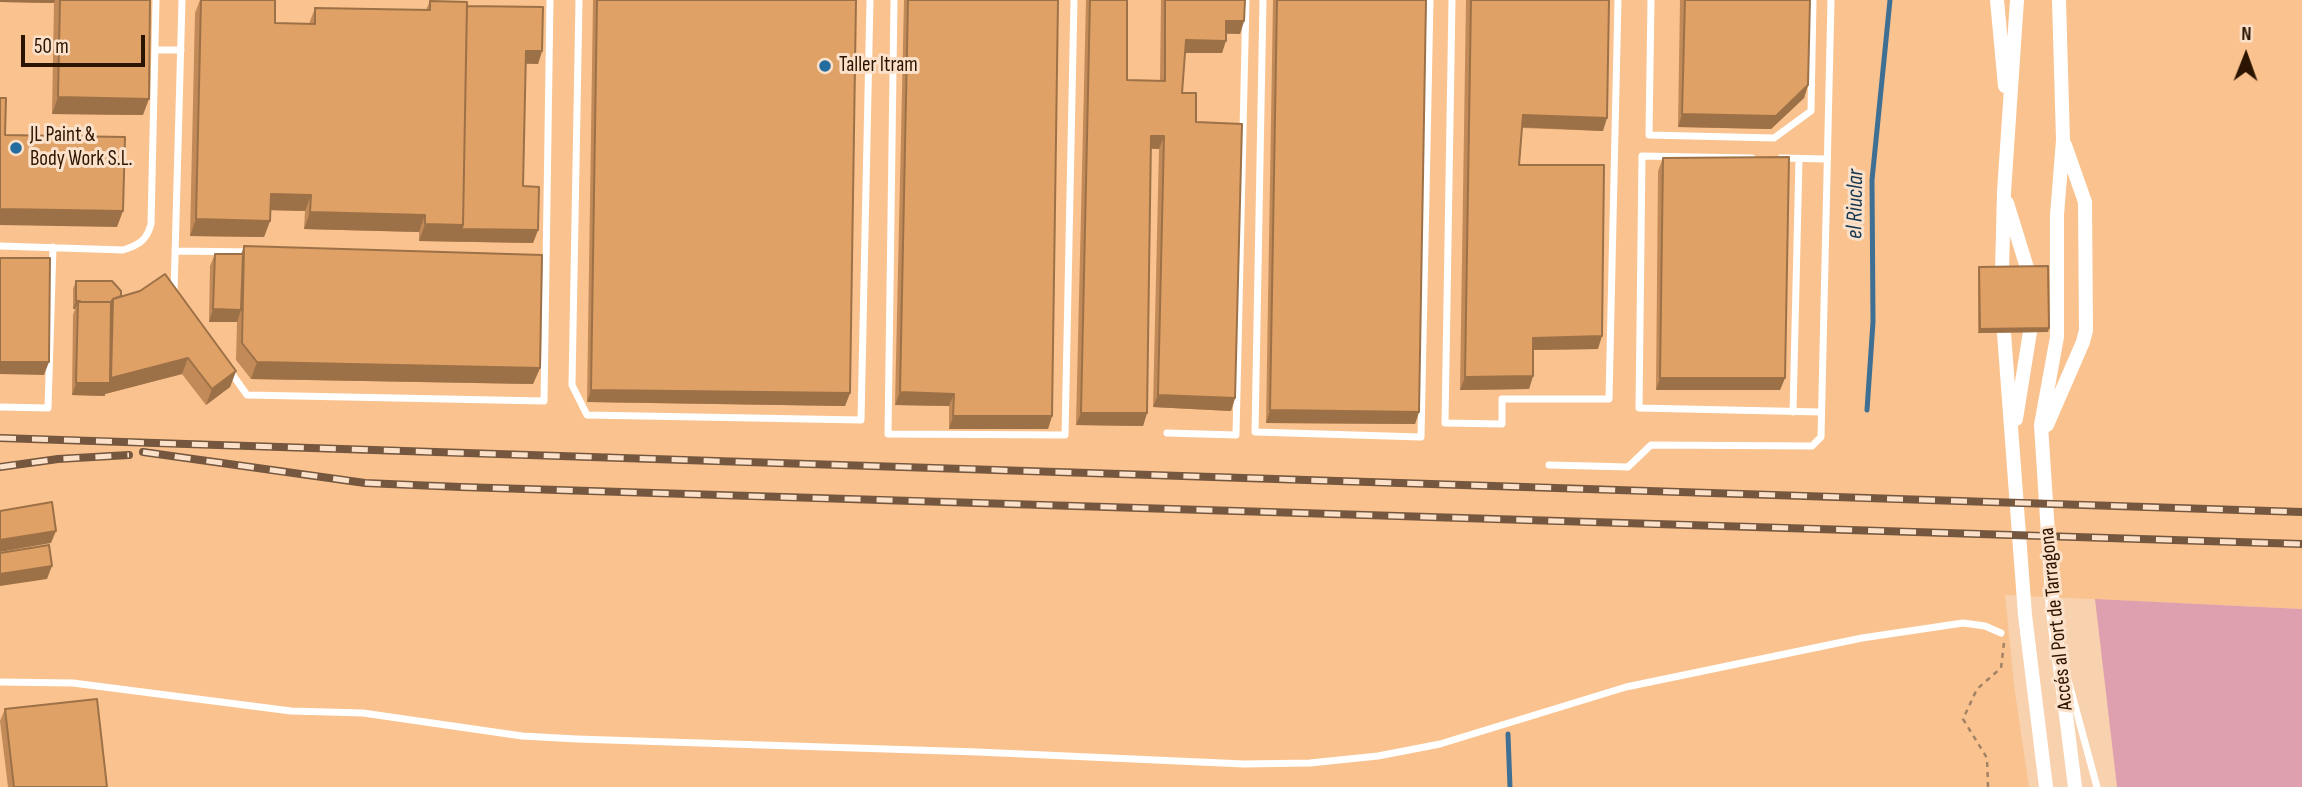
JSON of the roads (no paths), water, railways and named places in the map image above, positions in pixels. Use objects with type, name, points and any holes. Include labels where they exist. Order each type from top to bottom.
[{"type":"street","points":[[1997,0],[2000,51],[2009,118]]},
{"type":"street","points":[[2002,271],[2004,192],[2017,0]]},
{"type":"street","name":"Accés al Port de Tarragona","points":[[2059,0],[2063,140],[2056,215],[2057,337],[2041,425],[2055,635],[2075,787]]},
{"type":"street","name":"Accés al Port de Tarragona","points":[[2042,450],[2045,429],[2086,330],[2085,202],[2063,140]]},
{"type":"street","points":[[2004,192],[2028,271]]},
{"type":"street","name":"Accés al Port de Tarragona","points":[[2013,452],[2014,429],[2030,332]]},
{"type":"street","name":"Accés al Port de Tarragona","points":[[2004,333],[2025,615],[2046,787]]},
{"type":"lane","points":[[0,246],[123,250],[137,245],[148,236],[151,224],[156,0]]},
{"type":"lane","points":[[182,305],[174,294],[183,0]]},
{"type":"lane","points":[[223,362],[247,395],[544,401],[550,0]]},
{"type":"lane","points":[[579,0],[572,385],[587,415],[861,420],[870,0]]},
{"type":"lane","points":[[894,0],[888,434],[1052,435],[1065,435],[1074,0]]},
{"type":"lane","points":[[1167,433],[1236,435],[1246,0]]},
{"type":"lane","points":[[1263,0],[1255,432],[1421,437],[1430,0]]},
{"type":"lane","points":[[1452,0],[1445,423],[1502,424],[1502,399],[1609,399],[1618,0]]},
{"type":"lane","points":[[1651,0],[1649,135],[1774,138],[1811,110],[1813,0]]},
{"type":"lane","points":[[1549,465],[1628,467],[1651,445],[1812,446],[1821,437],[1831,0]]},
{"type":"lane","points":[[155,50],[181,50]]},
{"type":"lane","points":[[1760,158],[1642,156],[1639,408],[1821,412]]},
{"type":"lane","points":[[1773,158],[1826,159]]},
{"type":"lane","points":[[1793,412],[1799,159]]},
{"type":"lane","points":[[0,407],[48,408],[53,247]]},
{"type":"lane","points":[[176,251],[258,252]]},
{"type":"lane","points":[[533,257],[546,258]]},
{"type":"lane","points":[[0,682],[74,683],[291,711],[363,713],[522,736],[1297,764],[1378,756],[1440,744],[1626,687],[1862,638],[1964,623],[1985,626],[2001,633]]},
{"type":"lane","points":[[2055,635],[2097,787]]},
{"type":"waterway","name":"el Riuclar","points":[[1867,410],[1873,322],[1872,180],[1890,0]]},
{"type":"waterway","name":"el Riuclar","points":[[1508,734],[1510,787]]},
{"type":"railway","points":[[0,438],[2302,512]]},
{"type":"railway","points":[[143,452],[365,483],[2302,544]]},
{"type":"railway","points":[[0,467],[58,459],[129,455]]},
{"type":"place","name":"Taller Itram","points":[[825,66]]},
{"type":"place","name":"JL Paint & Body Work S.L.","points":[[16,148]]}]
